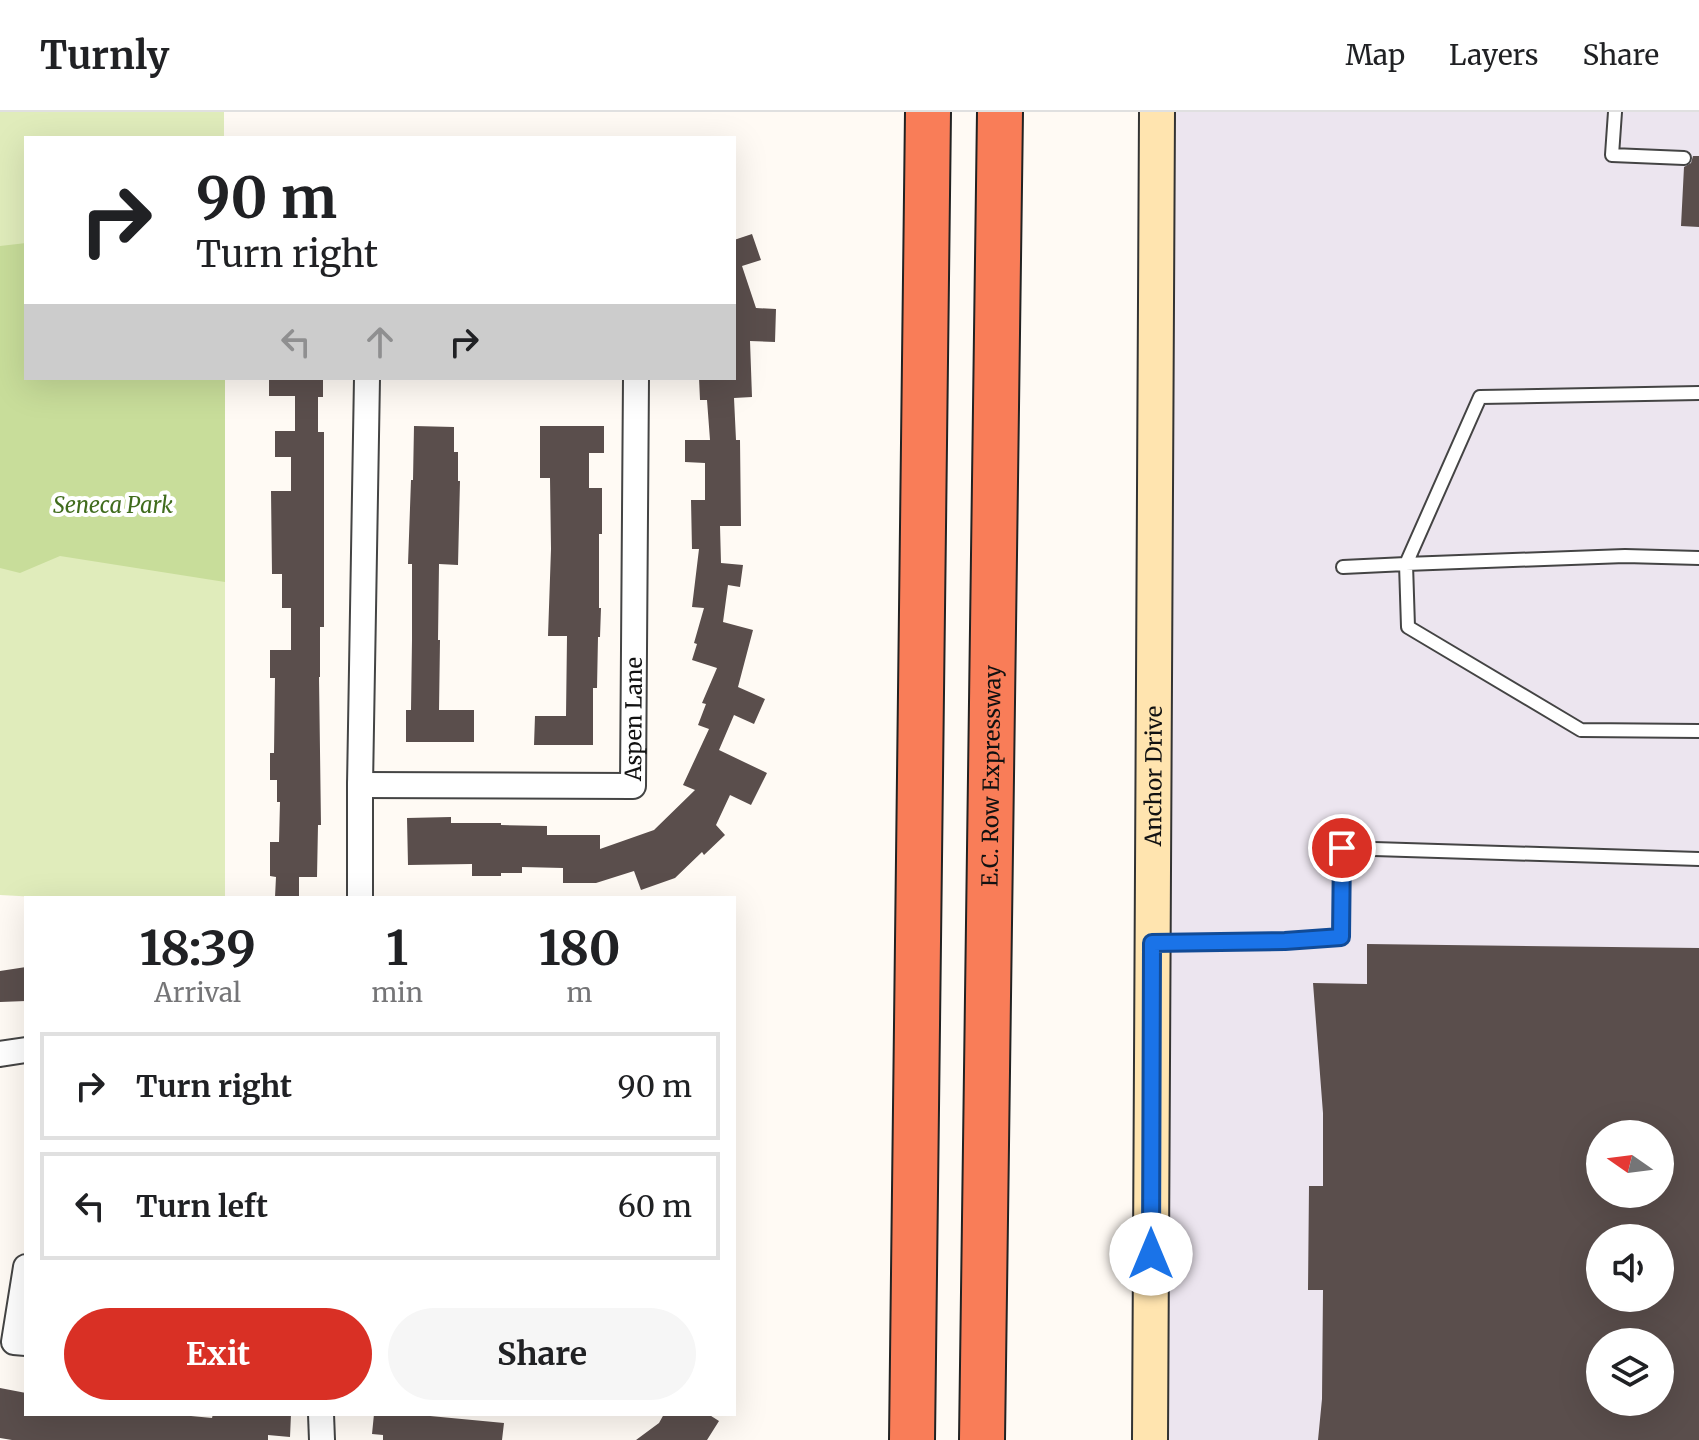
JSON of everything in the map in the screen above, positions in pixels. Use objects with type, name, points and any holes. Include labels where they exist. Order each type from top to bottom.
[{"type":"highway","points":[[912,1440],[928,112]]},
{"type":"highway","name":"E.C. Row Expressway","points":[[982,1440],[1000,112]]},
{"type":"street","name":"Anchor Drive","points":[[1150,1440],[1157,112]]},
{"type":"street","points":[[360,896],[367,380]]},
{"type":"street","name":"Aspen Lane","points":[[360,785],[633,786],[636,380]]},
{"type":"street","points":[[0,1054],[24,1050]]},
{"type":"street","points":[[24,1280],[14,1342],[24,1343]]},
{"type":"street","points":[[321,1416],[322,1440]]},
{"type":"lane","points":[[1615,112],[1612,155],[1684,158]]},
{"type":"lane","points":[[1699,393],[1480,397],[1406,564],[1408,627],[1581,730],[1699,731]]},
{"type":"lane","points":[[1343,567],[1625,556],[1699,558]]},
{"type":"lane","points":[[1152,943],[1341,937],[1342,848],[1699,859]]},
{"type":"shaded area","points":[[1166,112],[1699,112],[1699,1440],[1163,1440]]},
{"type":"green space","name":"Seneca Park","points":[[0,112],[224,112],[224,136],[24,136],[24,380],[225,380],[225,896],[0,895]]},
{"type":"green space","points":[[24,243],[24,380],[225,380],[225,582],[60,556],[20,573],[0,568],[0,246]]},
{"type":"building","points":[[1693,156],[1699,156],[1699,227],[1681,226],[1684,167],[1691,163]]},
{"type":"building","points":[[752,234],[761,260],[742,266],[756,308],[776,309],[775,342],[750,341],[752,397],[734,398],[736,440],[740,440],[741,526],[720,526],[721,563],[743,565],[740,587],[728,585],[723,622],[753,630],[738,687],[765,699],[754,724],[734,715],[719,750],[767,773],[751,805],[730,795],[716,825],[725,835],[675,878],[641,890],[634,871],[596,883],[563,883],[563,868],[522,867],[522,873],[472,876],[472,864],[408,865],[407,818],[451,817],[451,823],[547,826],[547,835],[600,835],[600,849],[654,830],[695,790],[683,785],[709,729],[698,725],[706,704],[702,703],[717,668],[692,660],[704,608],[692,607],[699,549],[692,549],[691,500],[705,500],[705,463],[685,462],[685,440],[710,440],[707,400],[700,400],[699,380],[736,380],[736,239]]},
{"type":"building","points":[[269,380],[323,380],[323,397],[318,397],[318,432],[324,432],[324,627],[320,627],[319,677],[321,825],[318,825],[317,877],[299,877],[299,896],[275,896],[276,877],[270,876],[270,842],[279,842],[280,802],[277,802],[277,780],[270,780],[270,753],[274,753],[275,678],[270,678],[270,650],[291,650],[291,608],[282,608],[282,574],[272,574],[271,491],[291,491],[291,457],[275,457],[275,431],[295,431],[295,396],[269,396]]},
{"type":"building","points":[[414,426],[454,427],[454,452],[458,452],[460,481],[458,565],[439,564],[439,710],[474,710],[474,742],[406,742],[406,710],[411,710],[412,564],[408,564]]},
{"type":"building","points":[[540,426],[604,426],[604,453],[589,453],[589,488],[602,488],[600,637],[597,688],[593,688],[593,745],[534,745],[535,716],[566,716],[567,636],[548,636],[550,478],[540,478]]},
{"type":"building","points":[[1367,944],[1699,948],[1699,1440],[1318,1440],[1322,1399],[1323,1290],[1308,1290],[1309,1186],[1323,1186],[1323,1113],[1313,983],[1367,984]]},
{"type":"building","points":[[24,967],[24,1001],[0,1002],[0,971]]},
{"type":"building","points":[[0,1388],[24,1393],[24,1416],[291,1416],[290,1437],[268,1435],[268,1440],[0,1438]]},
{"type":"building","points":[[374,1416],[430,1416],[504,1423],[502,1440],[383,1440],[383,1435],[372,1434]]},
{"type":"building","points":[[663,1416],[711,1416],[719,1421],[707,1440],[636,1440],[659,1423]]},
{"type":"route","points":[[1151,1254],[1152,943],[1341,937],[1342,848]]}]
